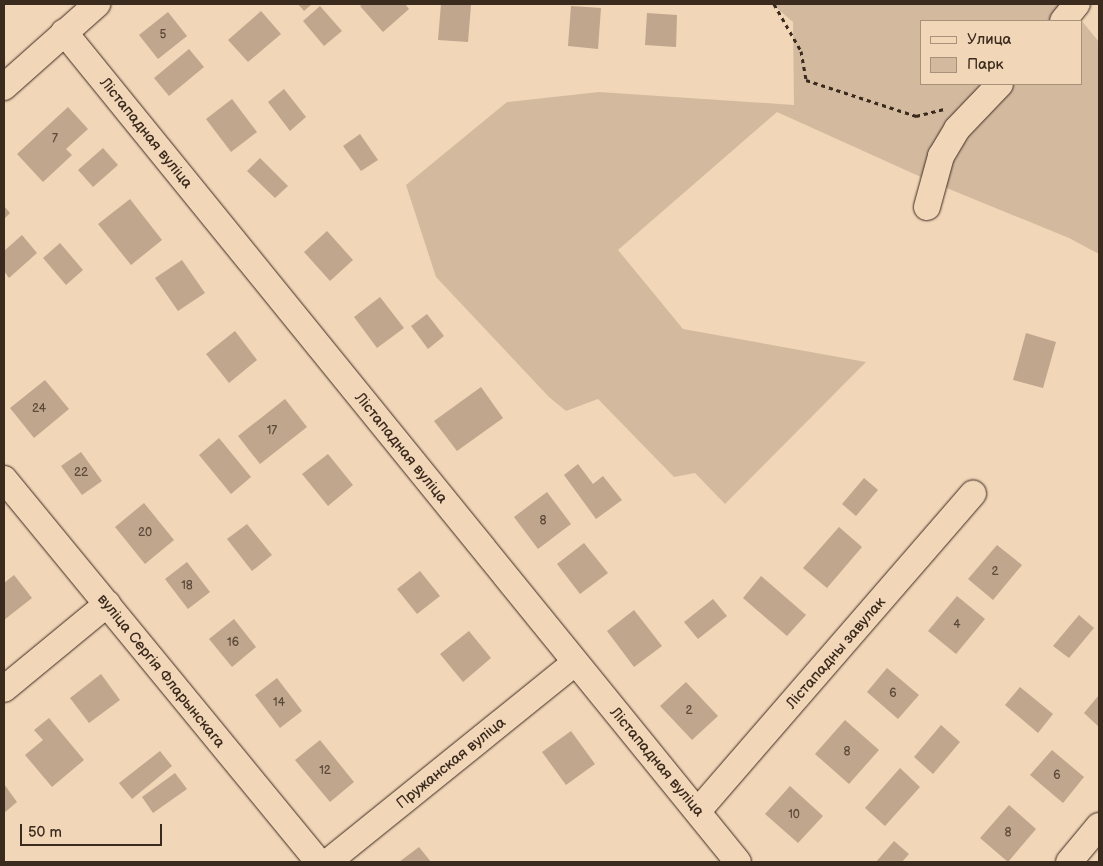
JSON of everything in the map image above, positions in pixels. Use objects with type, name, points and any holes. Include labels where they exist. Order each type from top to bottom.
[{"type":"street","points":[[4,87],[97,4]]},
{"type":"street","points":[[1064,20],[1077,4]]},
{"type":"street","name":"Лістападная вуліца","points":[[64,32],[738,862]]},
{"type":"street","points":[[927,207],[941,156],[957,130],[999,85]]},
{"type":"street","name":"вуліца Сергія Фларынскага","points":[[4,479],[319,862]]},
{"type":"street","name":"Лістападны завулак","points":[[698,811],[973,494]]},
{"type":"street","points":[[4,689],[107,604]]},
{"type":"street","name":"Пружанская вуліца","points":[[328,862],[575,663]]},
{"type":"street","points":[[1069,862],[1099,826]]},
{"type":"path","points":[[774,4],[801,51],[806,80],[916,116],[950,108]]},
{"type":"green space","points":[[772,4],[1068,4],[1081,20],[920,20],[920,85],[1083,85],[1083,22],[1099,42],[1099,254],[1069,238],[932,182],[777,112],[618,250],[683,329],[866,362],[725,504],[695,473],[674,477],[598,399],[566,411],[549,397],[436,277],[406,185],[507,102],[599,92],[794,105],[793,22]]},
{"type":"building","points":[[298,4],[312,4],[304,11]]},
{"type":"building","points":[[363,4],[405,4],[409,9],[383,32],[360,6]]},
{"type":"building","points":[[441,4],[471,5],[468,42],[438,40]]},
{"type":"building","points":[[320,6],[342,31],[324,46],[303,21]]},
{"type":"building","points":[[571,6],[601,8],[598,49],[568,46]]},
{"type":"building","points":[[261,11],[281,34],[248,62],[228,40]]},
{"type":"building","points":[[168,12],[187,36],[158,59],[139,35]]},
{"type":"building","points":[[647,13],[677,15],[676,47],[645,45]]},
{"type":"building","points":[[189,49],[204,67],[169,96],[154,78]]},
{"type":"building","points":[[284,89],[306,117],[290,131],[268,102]]},
{"type":"building","points":[[232,99],[257,132],[231,152],[206,119]]},
{"type":"building","points":[[68,107],[88,129],[66,149],[72,155],[43,182],[17,154]]},
{"type":"building","points":[[360,134],[378,160],[361,171],[343,146]]},
{"type":"building","points":[[103,148],[118,165],[93,187],[78,170]]},
{"type":"building","points":[[260,158],[288,186],[275,198],[247,171]]},
{"type":"building","points":[[130,199],[162,240],[131,265],[98,224]]},
{"type":"building","points":[[4,206],[10,213],[4,219]]},
{"type":"building","points":[[327,231],[353,260],[330,281],[304,252]]},
{"type":"building","points":[[22,235],[37,253],[9,278],[4,271],[4,251]]},
{"type":"building","points":[[60,243],[83,270],[66,285],[43,258]]},
{"type":"building","points":[[182,260],[205,293],[178,311],[155,278]]},
{"type":"building","points":[[380,297],[404,328],[377,348],[354,317]]},
{"type":"building","points":[[427,314],[444,336],[428,349],[411,326]]},
{"type":"building","points":[[235,331],[257,360],[229,383],[206,354]]},
{"type":"building","points":[[1026,333],[1056,342],[1043,388],[1013,380]]},
{"type":"building","points":[[45,380],[69,409],[34,438],[10,408]]},
{"type":"building","points":[[481,387],[503,418],[457,451],[434,421]]},
{"type":"building","points":[[285,399],[307,427],[260,464],[238,436]]},
{"type":"building","points":[[219,438],[251,477],[231,494],[199,455]]},
{"type":"building","points":[[81,452],[102,481],[82,495],[61,466]]},
{"type":"building","points":[[328,454],[353,485],[328,506],[302,474]]},
{"type":"building","points":[[578,464],[593,484],[603,476],[622,500],[596,519],[564,475]]},
{"type":"building","points":[[864,478],[878,490],[856,516],[842,504]]},
{"type":"building","points":[[547,492],[571,524],[538,549],[514,517]]},
{"type":"building","points":[[144,503],[174,540],[145,564],[115,527]]},
{"type":"building","points":[[247,524],[272,555],[252,571],[227,539]]},
{"type":"building","points":[[839,527],[862,547],[827,588],[803,568]]},
{"type":"building","points":[[584,543],[608,573],[580,594],[557,564]]},
{"type":"building","points":[[997,545],[1022,565],[993,600],[968,579]]},
{"type":"building","points":[[187,562],[210,592],[188,609],[165,579]]},
{"type":"building","points":[[420,571],[440,596],[417,614],[397,589]]},
{"type":"building","points":[[14,575],[32,598],[4,620],[4,583]]},
{"type":"building","points":[[761,576],[806,615],[787,636],[743,598]]},
{"type":"building","points":[[957,596],[985,619],[956,654],[928,631]]},
{"type":"building","points":[[713,599],[727,616],[698,639],[684,622]]},
{"type":"building","points":[[634,610],[662,646],[634,667],[607,631]]},
{"type":"building","points":[[1079,615],[1094,628],[1069,658],[1053,646]]},
{"type":"building","points":[[234,619],[256,647],[232,667],[209,639]]},
{"type":"building","points":[[469,631],[491,658],[463,682],[440,654]]},
{"type":"building","points":[[887,668],[919,695],[898,719],[867,692]]},
{"type":"building","points":[[101,674],[120,700],[89,723],[70,698]]},
{"type":"building","points":[[277,678],[302,711],[280,728],[255,695]]},
{"type":"building","points":[[686,682],[718,716],[692,740],[660,706]]},
{"type":"building","points":[[1020,687],[1053,714],[1038,733],[1005,705]]},
{"type":"building","points":[[1099,695],[1099,727],[1084,713]]},
{"type":"building","points":[[49,718],[84,760],[52,787],[25,755],[43,740],[34,730]]},
{"type":"building","points":[[845,720],[879,750],[849,784],[815,754]]},
{"type":"building","points":[[941,725],[960,742],[933,774],[914,757]]},
{"type":"building","points":[[571,731],[595,764],[566,785],[542,752]]},
{"type":"building","points":[[320,740],[354,782],[330,802],[295,760]]},
{"type":"building","points":[[1052,750],[1084,777],[1063,803],[1030,775]]},
{"type":"building","points":[[160,751],[172,766],[132,799],[119,783]]},
{"type":"building","points":[[900,768],[920,787],[885,826],[865,808]]},
{"type":"building","points":[[175,773],[187,789],[153,813],[142,797]]},
{"type":"building","points":[[4,784],[17,802],[4,813]]},
{"type":"building","points":[[790,786],[823,816],[798,843],[765,814]]},
{"type":"building","points":[[1009,805],[1036,829],[1008,862],[980,838]]},
{"type":"building","points":[[894,841],[909,854],[902,862],[876,862]]},
{"type":"building","points":[[419,847],[431,862],[399,862]]}]
